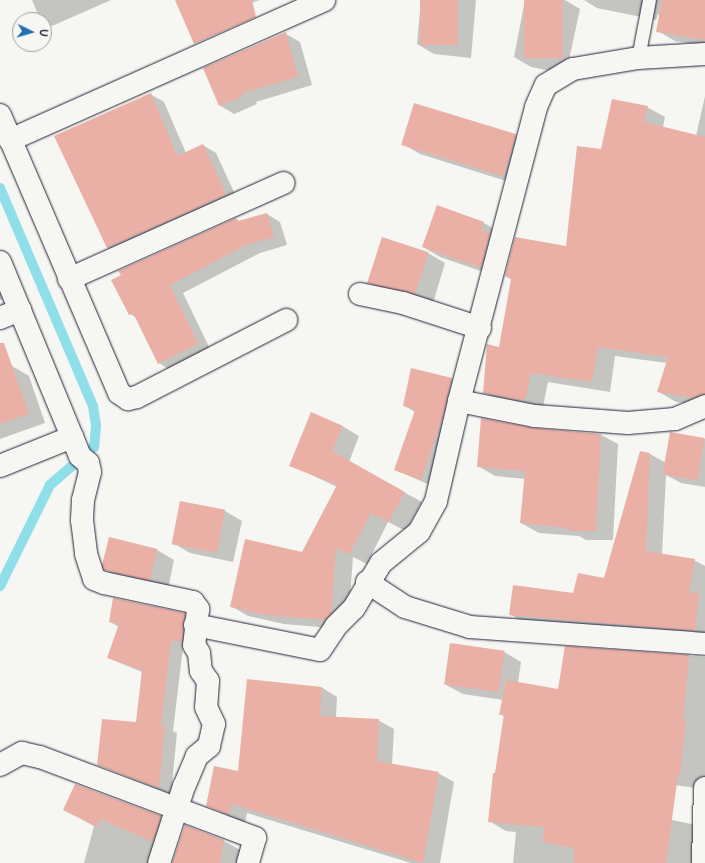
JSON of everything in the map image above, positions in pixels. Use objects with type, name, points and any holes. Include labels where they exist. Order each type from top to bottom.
[{"type":"street","points":[[10,140],[324,0]]},
{"type":"street","points":[[195,625],[320,650],[336,626],[354,608],[380,563],[419,532],[436,501],[459,400],[480,328],[536,107],[546,85],[573,69],[638,58],[705,54]]},
{"type":"street","points":[[0,115],[119,393],[128,399],[137,397],[286,320]]},
{"type":"street","points":[[69,279],[284,183]]},
{"type":"street","points":[[0,262],[78,450],[88,463],[90,472],[83,500],[82,520],[86,554],[94,579],[104,583],[193,602],[198,609],[195,625],[194,645],[199,653],[201,671],[208,681],[206,707],[214,724],[209,746],[197,756],[177,807],[158,863]]},
{"type":"street","points":[[360,294],[403,303],[480,328]]},
{"type":"street","points":[[0,318],[20,310]]},
{"type":"street","points":[[459,400],[535,416],[628,423],[675,419],[705,406]]},
{"type":"street","points":[[0,466],[78,450]]},
{"type":"street","points":[[368,582],[405,608],[470,627],[705,644]]},
{"type":"street","points":[[0,765],[22,753],[28,754],[177,807],[255,838],[248,863]]},
{"type":"street","points":[[703,863],[705,788]]},
{"type":"lane","points":[[638,58],[649,0]]},
{"type":"building","points":[[175,0],[252,0],[256,17],[194,44]]},
{"type":"building","points":[[420,0],[458,0],[458,45],[420,45]]},
{"type":"building","points":[[524,0],[563,0],[563,58],[524,58]]},
{"type":"building","points":[[662,0],[705,0],[705,40],[656,32]]},
{"type":"building","points":[[286,32],[298,77],[242,93],[243,96],[219,106],[203,68]]},
{"type":"building","points":[[151,93],[177,156],[203,144],[226,195],[107,248],[54,136]]},
{"type":"building","points":[[612,99],[648,106],[644,122],[705,137],[705,394],[693,398],[657,392],[668,357],[598,347],[592,382],[531,373],[525,401],[483,393],[487,344],[499,347],[511,279],[505,276],[515,237],[566,246],[577,146],[601,149]]},
{"type":"building","points":[[414,103],[516,134],[503,176],[401,145]]},
{"type":"building","points":[[437,205],[484,222],[481,231],[490,232],[481,268],[422,247]]},
{"type":"building","points":[[267,213],[274,237],[246,245],[170,285],[198,344],[158,364],[133,313],[129,315],[111,280],[121,275],[118,271],[236,218],[238,221]]},
{"type":"building","points":[[382,237],[429,252],[414,298],[367,283]]},
{"type":"building","points":[[0,343],[4,343],[29,414],[0,424]]},
{"type":"building","points":[[411,368],[452,378],[442,419],[421,480],[394,470],[415,410],[403,406]]},
{"type":"building","points":[[311,412],[343,426],[332,451],[405,492],[388,522],[371,513],[349,555],[336,548],[331,614],[325,620],[266,615],[230,607],[245,539],[302,552],[337,485],[289,466]]},
{"type":"building","points":[[481,418],[534,428],[601,434],[596,531],[568,531],[568,528],[520,523],[525,471],[477,467]]},
{"type":"building","points":[[670,432],[704,438],[697,480],[663,474]]},
{"type":"building","points":[[640,451],[650,453],[646,551],[695,559],[689,592],[699,593],[695,631],[509,615],[513,585],[573,593],[578,573],[604,578]]},
{"type":"building","points":[[180,501],[225,510],[217,553],[172,544]]},
{"type":"building","points":[[109,537],[158,549],[150,581],[101,569]]},
{"type":"building","points":[[113,598],[185,613],[182,641],[171,641],[161,725],[165,726],[159,788],[97,765],[102,719],[136,722],[142,670],[107,658],[119,624],[109,622]]},
{"type":"building","points":[[450,643],[504,651],[499,692],[444,685]]},
{"type":"building","points":[[565,646],[689,655],[683,721],[686,721],[680,775],[678,775],[666,863],[574,863],[574,848],[542,842],[545,827],[488,822],[493,773],[495,773],[504,714],[499,715],[506,680],[558,689]]},
{"type":"building","points":[[247,679],[322,687],[320,716],[379,719],[377,761],[439,772],[423,863],[232,804],[229,815],[206,806],[214,766],[238,771]]},
{"type":"building","points":[[75,784],[161,816],[153,842],[100,819],[97,827],[63,810]]},
{"type":"building","points":[[185,825],[224,840],[220,863],[172,863]]},
{"type":"waterway","points":[[0,188],[93,406],[96,426],[94,447],[50,485],[0,586]]}]
